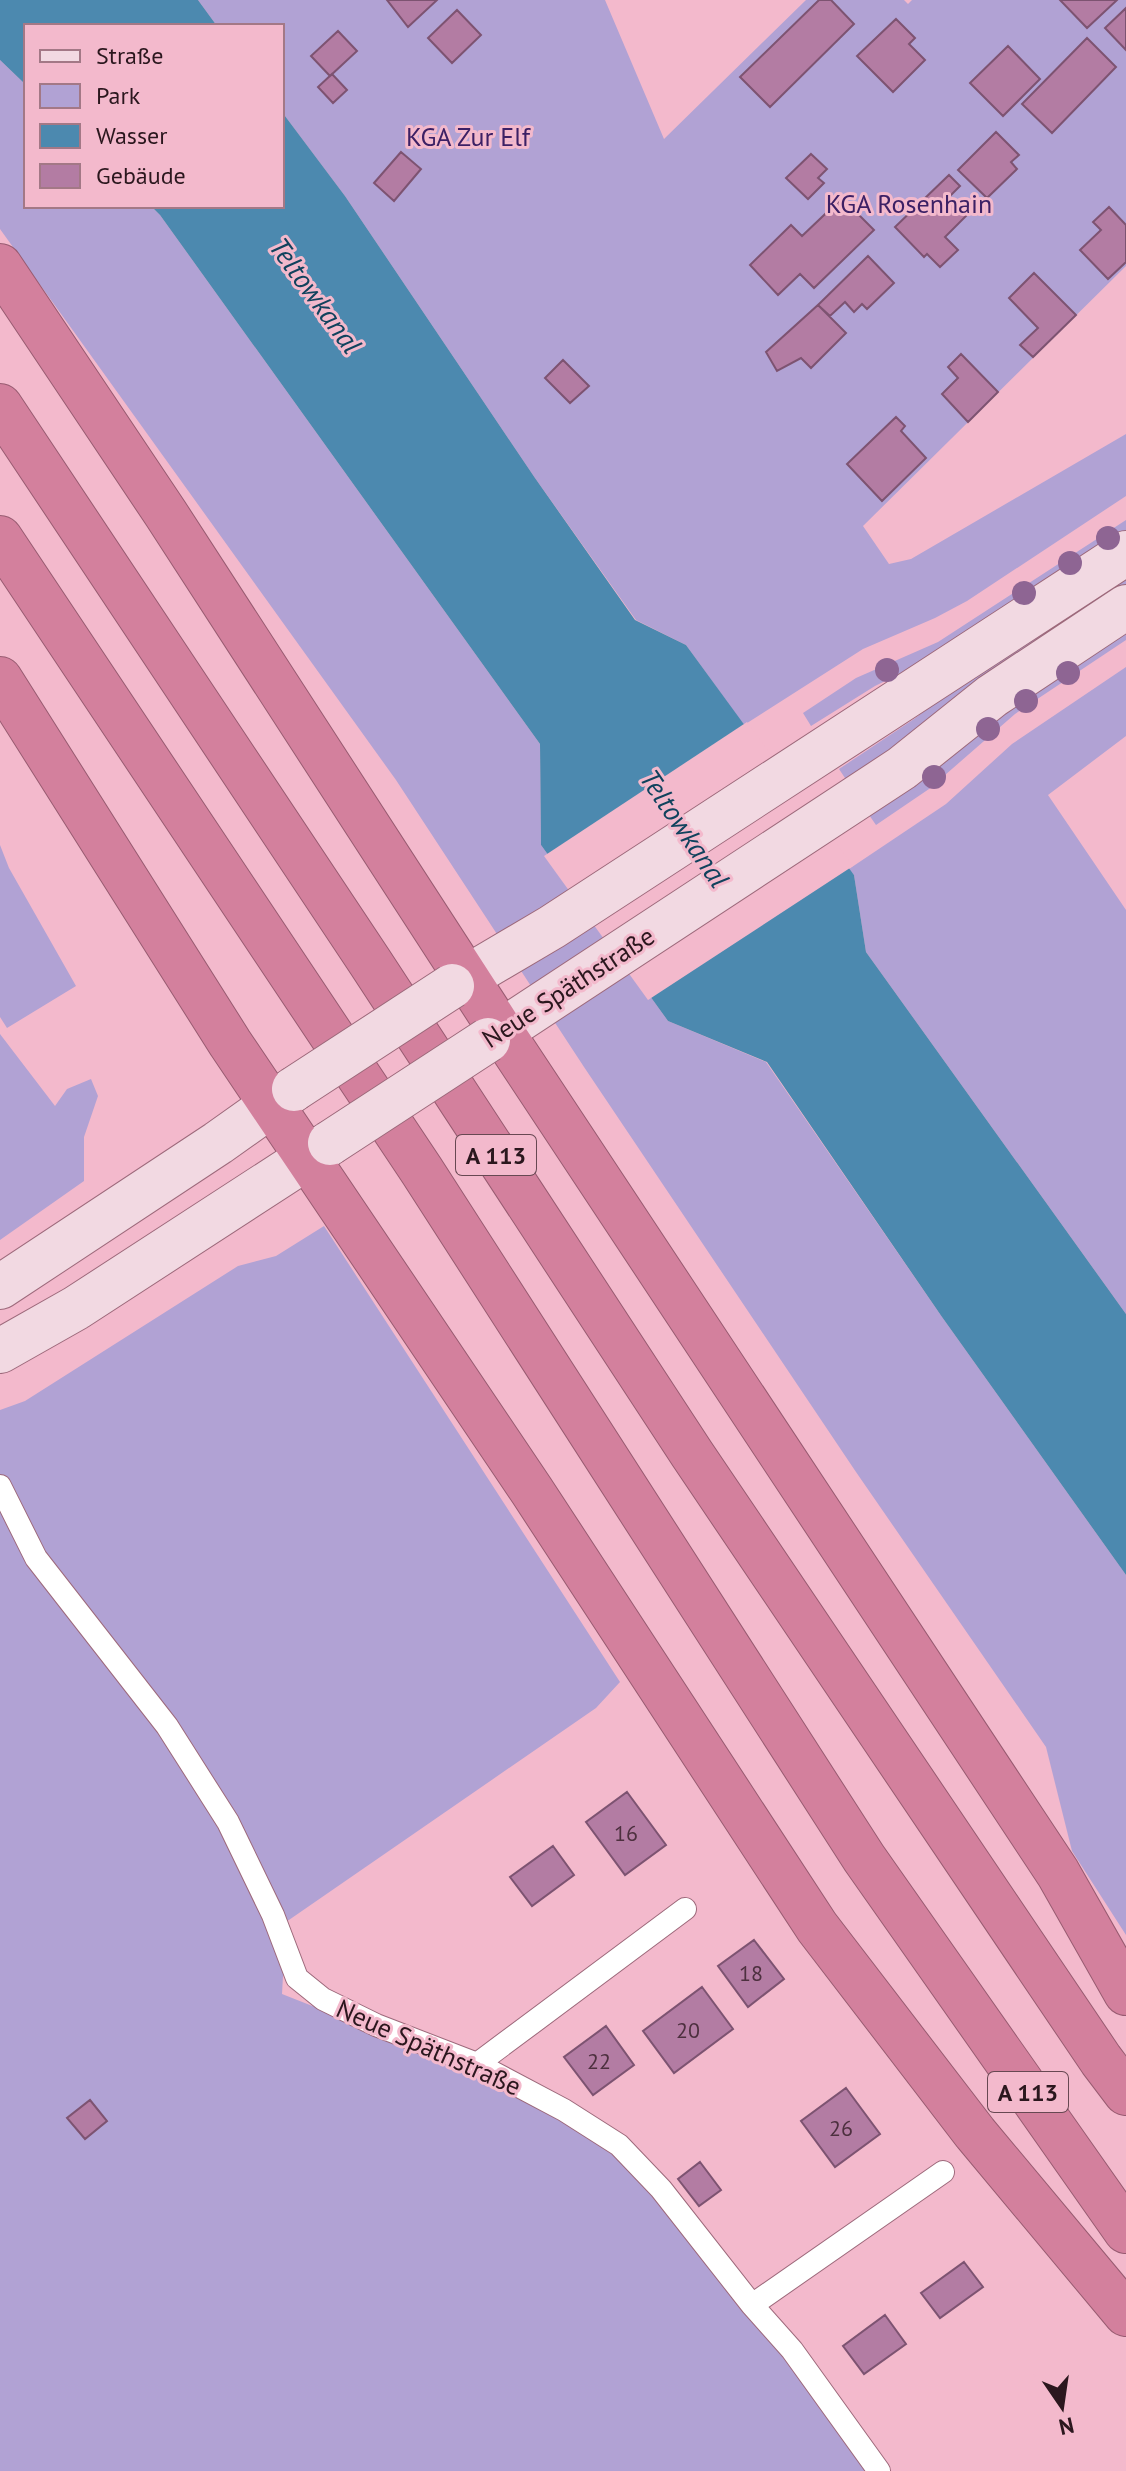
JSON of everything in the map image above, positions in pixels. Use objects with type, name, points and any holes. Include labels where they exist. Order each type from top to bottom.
[{"type":"highway","points":[[0,266],[166,514],[459,982],[1058,1873],[1126,1993]]},
{"type":"highway","name":"A 113","points":[[0,406],[362,949],[692,1454],[1126,2093]]},
{"type":"highway","name":"A 113","points":[[0,538],[422,1171],[864,1858],[1126,2231]]},
{"type":"highway","points":[[0,679],[230,1043],[283,1097],[319,1151],[532,1491],[817,1927],[975,2133],[1126,2314]]},
{"type":"main road","points":[[0,1287],[459,982],[542,933],[1126,553]]},
{"type":"main road","name":"Neue Späthstraße","points":[[0,1351],[76,1308],[858,797],[923,752],[992,696],[1126,607]]},
{"type":"lane","name":"Neue Späthstraße","points":[[0,1486],[36,1558],[167,1726],[228,1822],[273,1915],[297,1978],[323,1999],[376,2025],[477,2064],[564,2110],[619,2145],[661,2189],[752,2305],[792,2350],[879,2471]]},
{"type":"lane","points":[[477,2064],[685,1909]]},
{"type":"lane","points":[[752,2305],[943,2172]]},
{"type":"green space","points":[[198,0],[605,0],[664,139],[806,0],[904,0],[908,4],[912,0],[1126,0],[1126,266],[863,526],[889,564],[911,559],[1126,434],[1126,496],[967,601],[863,649],[744,725],[686,645],[636,620],[535,478],[345,196],[284,115],[284,24],[216,24]]},
{"type":"green space","points":[[0,60],[24,83],[24,208],[153,208],[160,215],[540,744],[541,845],[668,1021],[766,1062],[942,1317],[1126,1575],[1126,1935],[1072,1851],[1046,1747],[856,1472],[396,780],[0,229]]},
{"type":"green space","points":[[1126,520],[1126,533],[936,656],[875,686],[811,726],[803,713],[856,678],[938,642]]},
{"type":"green space","points":[[1126,574],[1126,588],[849,784],[839,769],[973,675]]},
{"type":"green space","points":[[1126,629],[1126,640],[1015,714],[929,789],[876,825],[867,812],[987,722]]},
{"type":"green space","points":[[1126,667],[1126,736],[1048,795],[1126,910],[1126,1314],[866,952],[854,875],[849,869],[946,804],[1012,744]]},
{"type":"green space","points":[[0,845],[9,868],[76,986],[7,1028],[0,1017]]},
{"type":"green space","points":[[0,1034],[55,1106],[67,1089],[91,1079],[98,1096],[84,1137],[84,1181],[0,1240]]},
{"type":"green space","points":[[324,1226],[620,1682],[596,1708],[286,1922],[282,1994],[525,2090],[647,2161],[884,2471],[0,2471],[0,1410],[25,1401],[238,1266],[276,1256]]},
{"type":"water","points":[[0,0],[198,0],[216,24],[24,24],[24,83],[0,60]]},
{"type":"water","name":"Teltowkanal","points":[[284,115],[345,196],[635,620],[686,645],[854,875],[866,952],[1126,1314],[1126,1575],[942,1317],[767,1062],[668,1021],[541,845],[540,744],[153,208],[284,208]]},
{"type":"pier","points":[[747,722],[853,866],[648,1000],[544,856]]},
{"type":"building","points":[[387,0],[437,0],[408,27]]},
{"type":"building","points":[[819,0],[831,0],[854,24],[770,107],[740,77]]},
{"type":"building","points":[[1060,0],[1117,0],[1087,28]]},
{"type":"building","points":[[1126,8],[1126,50],[1105,28]]},
{"type":"building","points":[[457,10],[481,35],[452,63],[428,38]]},
{"type":"building","points":[[896,19],[915,38],[909,44],[925,60],[893,92],[857,56]]},
{"type":"building","points":[[338,31],[357,51],[330,76],[311,56]]},
{"type":"building","points":[[1087,38],[1116,67],[1052,133],[1022,104]]},
{"type":"building","points":[[1008,46],[1040,79],[1003,116],[970,83]]},
{"type":"building","points":[[332,74],[347,90],[333,103],[318,87]]},
{"type":"building","points":[[996,132],[1019,155],[1011,162],[1017,169],[987,198],[958,170]]},
{"type":"building","points":[[401,152],[421,169],[394,201],[374,183]]},
{"type":"building","points":[[811,154],[827,169],[818,178],[824,183],[808,199],[786,178]]},
{"type":"building","points":[[949,175],[960,186],[949,197],[966,216],[945,237],[958,250],[940,267],[927,254],[924,257],[895,227]]},
{"type":"building","points":[[842,198],[874,230],[814,288],[800,274],[778,295],[750,265],[791,225],[802,236]]},
{"type":"building","points":[[1109,207],[1126,225],[1126,262],[1108,279],[1080,250],[1101,230],[1093,222]]},
{"type":"building","points":[[868,256],[894,283],[867,309],[862,304],[854,312],[845,302],[830,316],[818,305]]},
{"type":"building","points":[[1034,273],[1076,315],[1033,357],[1020,345],[1038,328],[1009,298]]},
{"type":"building","points":[[818,305],[846,333],[811,368],[801,358],[777,371],[766,352]]},
{"type":"building","points":[[961,354],[998,392],[968,422],[942,394],[958,378],[948,367]]},
{"type":"building","points":[[563,360],[589,386],[570,403],[545,378]]},
{"type":"building","points":[[896,417],[905,426],[901,431],[926,458],[882,501],[847,464]]},
{"type":"building","points":[[627,1792],[666,1845],[625,1875],[586,1822]]},
{"type":"building","points":[[553,1846],[574,1875],[532,1906],[510,1877]]},
{"type":"building","points":[[754,1940],[784,1979],[748,2007],[718,1966]]},
{"type":"building","points":[[702,1987],[733,2029],[674,2073],[643,2031]]},
{"type":"building","points":[[606,2026],[634,2065],[593,2095],[564,2057]]},
{"type":"building","points":[[846,2088],[880,2134],[835,2167],[801,2121]]},
{"type":"building","points":[[90,2100],[107,2121],[85,2139],[67,2118]]},
{"type":"building","points":[[700,2162],[721,2190],[699,2206],[678,2179]]},
{"type":"building","points":[[964,2262],[983,2287],[940,2318],[921,2293]]},
{"type":"building","points":[[885,2315],[906,2344],[864,2374],[843,2346]]},
{"type":"park label","name":"KGA Zur Elf","points":[[468,136]]},
{"type":"park label","name":"KGA Rosenhain","points":[[909,203]]}]
